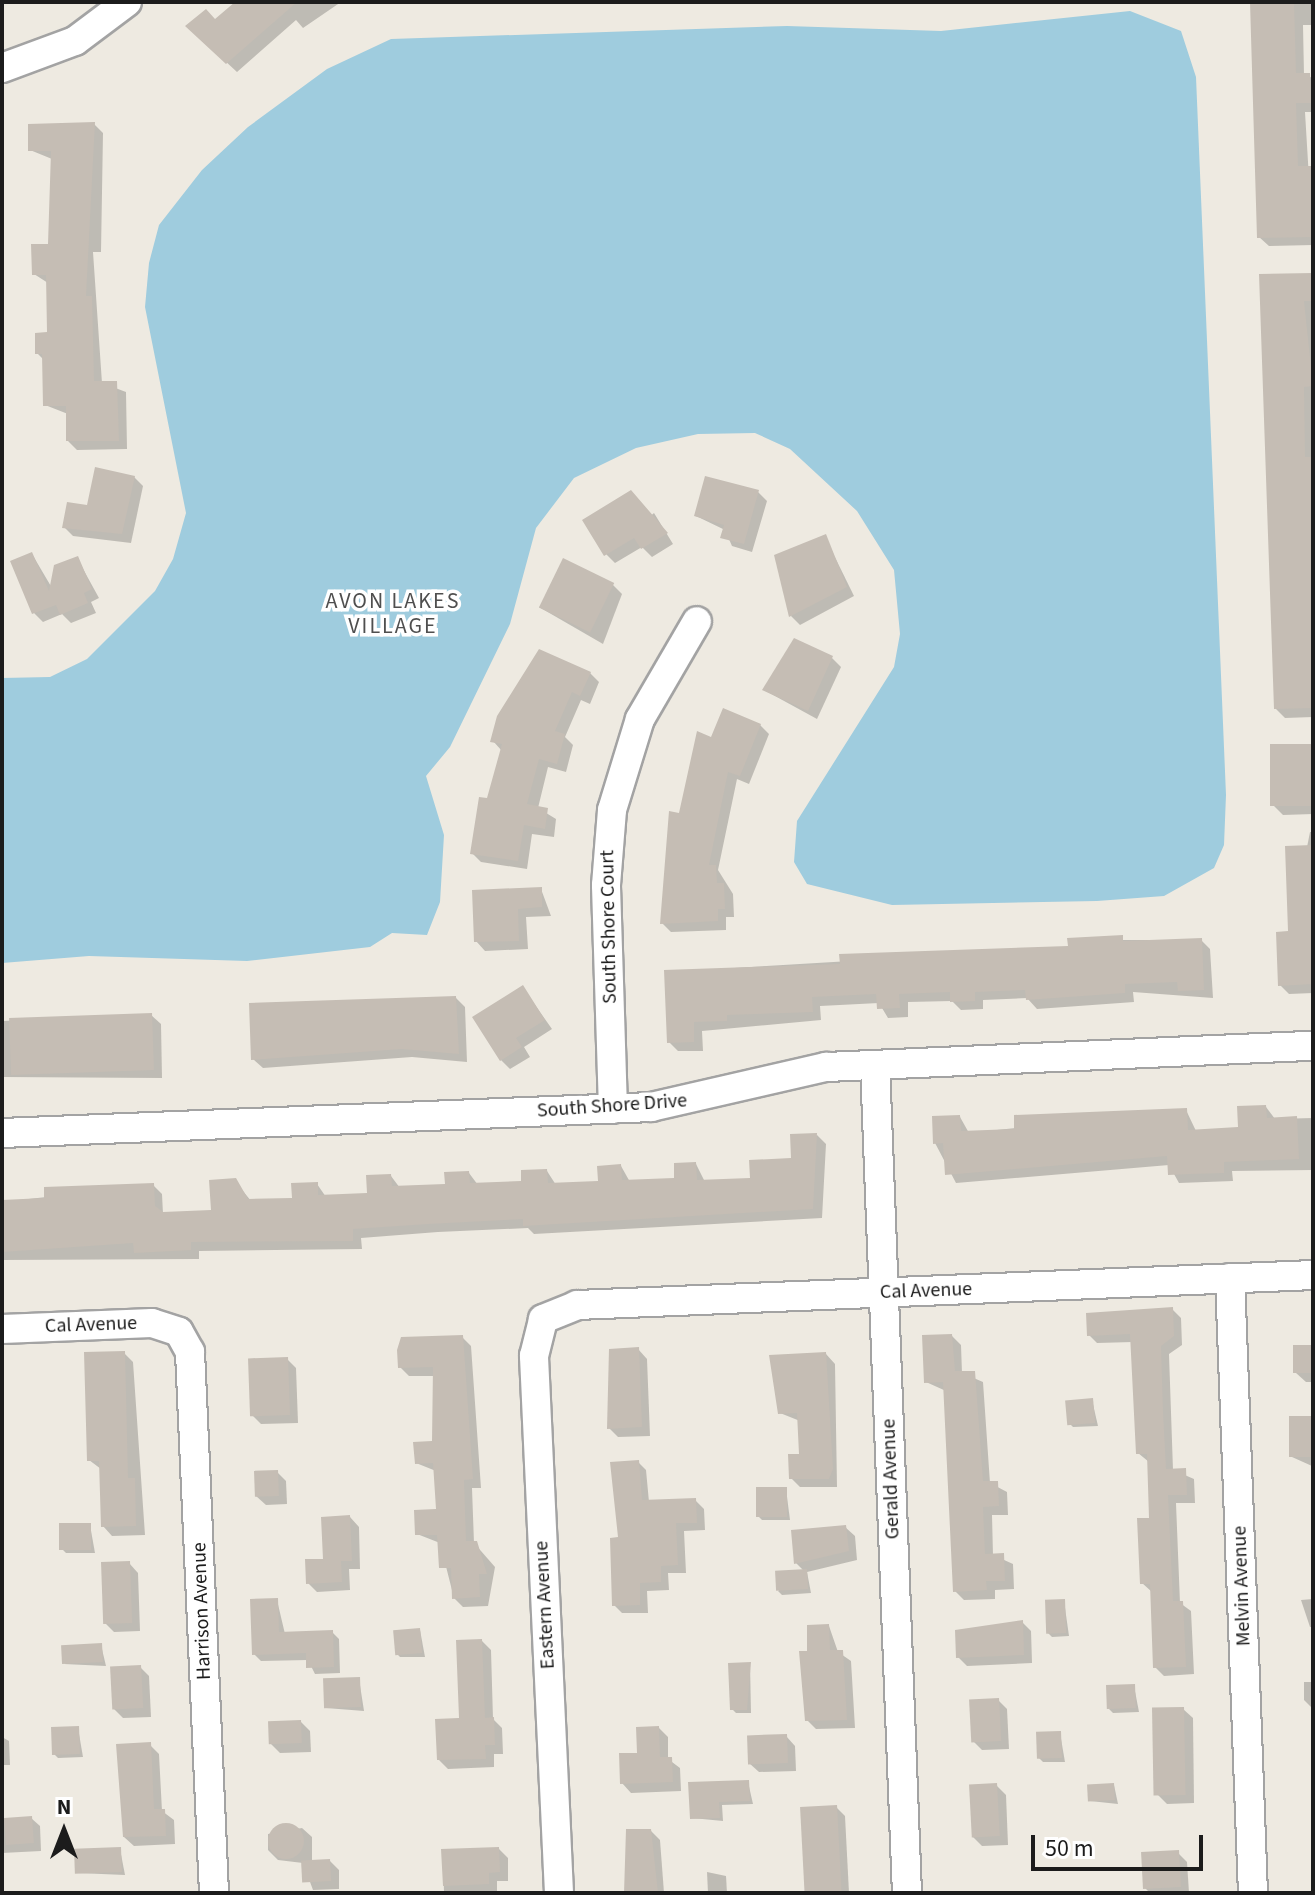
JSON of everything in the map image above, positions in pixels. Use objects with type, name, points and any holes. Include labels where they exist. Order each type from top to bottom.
[{"type":"street","points":[[2,68],[75,41],[127,2]]},
{"type":"street","name":"South Shore Court","points":[[613,1109],[606,885],[612,810],[640,719],[697,621]]},
{"type":"street","name":"South Shore Drive","points":[[2,1133],[613,1109],[682,1103],[799,1072],[875,1065],[1313,1046]]},
{"type":"street","name":"Gerald Avenue","points":[[875,1065],[907,1893]]},
{"type":"street","name":"Cal Avenue","points":[[543,1319],[577,1305],[1313,1275]]},
{"type":"street","name":"Melvin Avenue","points":[[1230,1278],[1253,1893]]},
{"type":"street","name":"Eastern Avenue","points":[[543,1319],[534,1356],[559,1893]]},
{"type":"street","name":"Cal Avenue","points":[[2,1329],[152,1323],[179,1332]]},
{"type":"street","name":"Harrison Avenue","points":[[179,1332],[192,1364],[214,1893]]},
{"type":"water","points":[[1130,11],[1181,31],[1196,77],[1226,795],[1224,845],[1214,868],[1164,896],[1097,901],[892,905],[807,884],[794,862],[797,821],[894,667],[900,634],[894,570],[857,511],[790,449],[755,433],[698,434],[636,448],[574,478],[536,528],[510,624],[450,747],[426,776],[444,835],[440,902],[427,935],[392,933],[370,947],[247,961],[89,956],[2,963],[2,678],[50,677],[87,659],[155,591],[173,559],[186,513],[145,307],[149,263],[159,225],[202,170],[248,127],[327,69],[391,39],[787,26],[941,31]]},
{"type":"building","points":[[235,2],[297,2],[226,64],[185,26],[206,9],[215,19]]},
{"type":"building","points":[[1250,2],[1294,2],[1296,73],[1310,73],[1311,103],[1296,103],[1298,166],[1313,166],[1313,237],[1257,238]]},
{"type":"building","points":[[95,122],[86,296],[92,296],[94,381],[117,381],[119,441],[66,441],[66,406],[43,406],[42,354],[35,354],[35,333],[47,332],[46,275],[32,275],[31,244],[48,244],[51,151],[28,151],[28,124]]},
{"type":"building","points":[[1313,273],[1313,301],[1304,301],[1313,386],[1304,387],[1305,457],[1313,457],[1313,708],[1274,709],[1259,274]]},
{"type":"building","points":[[95,467],[135,476],[122,534],[62,528],[67,502],[87,505]]},
{"type":"building","points":[[705,476],[759,490],[744,544],[720,538],[724,525],[694,516]]},
{"type":"building","points":[[631,490],[668,533],[641,549],[634,538],[604,556],[582,520]]},
{"type":"building","points":[[826,534],[847,587],[789,617],[774,555]]},
{"type":"building","points":[[32,552],[49,591],[54,565],[78,556],[92,589],[84,593],[88,603],[60,615],[56,605],[32,614],[10,561]]},
{"type":"building","points":[[563,558],[614,583],[590,632],[539,607]]},
{"type":"building","points":[[794,638],[833,656],[808,711],[762,690]]},
{"type":"building","points":[[539,649],[591,672],[580,696],[572,692],[555,731],[565,734],[557,764],[539,759],[527,804],[548,808],[545,829],[524,825],[518,861],[470,854],[479,797],[487,798],[502,744],[490,742],[497,716]]},
{"type":"building","points":[[723,708],[761,724],[740,776],[728,772],[709,865],[716,865],[717,883],[724,883],[725,909],[718,909],[718,921],[660,924],[669,811],[679,813],[697,731],[711,737]]},
{"type":"building","points":[[1270,744],[1313,744],[1313,806],[1270,806]]},
{"type":"building","points":[[1313,845],[1313,984],[1278,986],[1276,932],[1288,931],[1285,846]]},
{"type":"building","points":[[542,887],[542,907],[518,909],[519,941],[474,942],[472,890]]},
{"type":"building","points":[[1123,935],[1123,941],[1202,938],[1204,990],[1178,991],[1177,982],[1125,984],[1125,993],[1026,1000],[1025,990],[975,992],[975,1001],[950,1002],[950,992],[899,994],[900,1008],[877,1009],[876,994],[812,997],[813,1012],[727,1015],[727,1021],[694,1022],[694,1042],[667,1043],[664,970],[840,964],[839,954],[1068,946],[1067,938]]},
{"type":"building","points":[[523,985],[545,1020],[516,1038],[522,1047],[500,1061],[472,1017]]},
{"type":"building","points":[[456,996],[459,1054],[402,1049],[251,1060],[249,1003]]},
{"type":"building","points":[[152,1013],[154,1070],[11,1075],[9,1018]]},
{"type":"building","points":[[1266,1105],[1267,1118],[1297,1116],[1299,1159],[1224,1162],[1224,1173],[1168,1175],[1167,1156],[945,1175],[943,1143],[933,1144],[932,1116],[960,1115],[961,1131],[1014,1129],[1014,1115],[1187,1108],[1188,1130],[1238,1127],[1237,1106]]},
{"type":"building","points":[[817,1133],[813,1209],[523,1226],[523,1219],[428,1224],[353,1229],[353,1241],[191,1242],[191,1250],[134,1253],[133,1243],[2,1252],[2,1200],[44,1198],[44,1187],[154,1183],[155,1206],[163,1212],[211,1210],[209,1180],[236,1178],[248,1199],[292,1198],[291,1183],[318,1182],[318,1195],[367,1193],[366,1175],[391,1174],[392,1186],[445,1184],[444,1172],[469,1171],[470,1183],[521,1181],[521,1170],[547,1169],[548,1183],[598,1181],[597,1166],[621,1164],[622,1180],[674,1178],[674,1163],[696,1162],[697,1180],[750,1178],[749,1160],[791,1158],[790,1134]]},
{"type":"building","points":[[1173,1307],[1174,1336],[1161,1346],[1163,1412],[1166,1469],[1186,1468],[1187,1495],[1168,1495],[1173,1601],[1183,1601],[1186,1667],[1153,1668],[1150,1584],[1140,1584],[1137,1518],[1149,1518],[1147,1454],[1136,1454],[1130,1334],[1087,1336],[1086,1313]]},
{"type":"building","points":[[952,1334],[955,1371],[975,1371],[983,1481],[998,1481],[999,1506],[983,1507],[985,1554],[1004,1553],[1005,1581],[986,1581],[987,1590],[953,1592],[943,1382],[924,1383],[922,1335]]},
{"type":"building","points":[[463,1335],[473,1479],[464,1480],[466,1541],[477,1541],[487,1574],[479,1574],[480,1597],[452,1599],[451,1568],[439,1568],[437,1535],[415,1535],[414,1510],[436,1509],[433,1463],[415,1464],[413,1442],[432,1441],[433,1367],[398,1368],[397,1350],[401,1337]]},
{"type":"building","points":[[1293,1345],[1313,1345],[1313,1373],[1293,1373]]},
{"type":"building","points":[[639,1347],[642,1427],[607,1429],[609,1349]]},
{"type":"building","points":[[125,1351],[128,1478],[135,1478],[136,1526],[101,1527],[99,1461],[87,1461],[84,1352]]},
{"type":"building","points":[[826,1352],[833,1469],[829,1479],[789,1479],[788,1454],[799,1454],[797,1413],[778,1414],[769,1355]]},
{"type":"building","points":[[288,1357],[290,1415],[250,1416],[248,1358]]},
{"type":"building","points":[[1093,1398],[1095,1423],[1067,1425],[1065,1400]]},
{"type":"building","points":[[1289,1416],[1313,1416],[1313,1457],[1289,1457]]},
{"type":"building","points":[[639,1460],[642,1500],[696,1498],[697,1523],[676,1523],[678,1565],[661,1566],[661,1582],[640,1583],[640,1605],[612,1606],[610,1538],[618,1537],[610,1462]]},
{"type":"building","points":[[278,1470],[279,1496],[255,1497],[254,1471]]},
{"type":"building","points":[[756,1487],[787,1487],[787,1517],[756,1517]]},
{"type":"building","points":[[350,1515],[352,1561],[341,1561],[342,1582],[306,1584],[305,1559],[323,1559],[321,1517]]},
{"type":"building","points":[[59,1523],[91,1523],[91,1550],[59,1550]]},
{"type":"building","points":[[846,1525],[849,1551],[794,1564],[791,1530]]},
{"type":"building","points":[[130,1561],[132,1623],[103,1624],[101,1562]]},
{"type":"building","points":[[807,1569],[808,1589],[776,1591],[775,1571]]},
{"type":"building","points":[[278,1598],[279,1632],[333,1630],[334,1667],[306,1668],[306,1653],[252,1655],[250,1599]]},
{"type":"building","points":[[1065,1599],[1066,1633],[1046,1634],[1045,1600]]},
{"type":"building","points":[[1023,1620],[1024,1655],[956,1658],[955,1630]]},
{"type":"building","points":[[829,1624],[830,1650],[843,1650],[847,1720],[805,1721],[799,1651],[807,1651],[807,1625]]},
{"type":"building","points":[[420,1628],[422,1653],[395,1655],[393,1630]]},
{"type":"building","points":[[482,1639],[485,1718],[494,1717],[495,1745],[485,1745],[486,1759],[437,1760],[435,1719],[459,1718],[456,1640]]},
{"type":"building","points":[[102,1643],[103,1662],[62,1664],[61,1645]]},
{"type":"building","points":[[751,1662],[747,1710],[730,1710],[728,1663]]},
{"type":"building","points":[[141,1665],[143,1708],[112,1710],[110,1667]]},
{"type":"building","points":[[360,1677],[361,1707],[324,1708],[323,1678]]},
{"type":"building","points":[[1135,1684],[1136,1708],[1107,1709],[1106,1685]]},
{"type":"building","points":[[999,1698],[1001,1741],[971,1743],[969,1700]]},
{"type":"building","points":[[1184,1707],[1186,1795],[1154,1796],[1152,1708]]},
{"type":"building","points":[[301,1720],[302,1743],[269,1744],[268,1721]]},
{"type":"building","points":[[79,1726],[80,1754],[52,1755],[51,1727]]},
{"type":"building","points":[[659,1726],[660,1757],[672,1757],[673,1782],[620,1784],[619,1753],[637,1753],[636,1727]]},
{"type":"building","points":[[1061,1731],[1062,1758],[1037,1759],[1036,1732]]},
{"type":"building","points":[[787,1734],[788,1763],[748,1764],[747,1735]]},
{"type":"building","points":[[151,1742],[154,1809],[165,1809],[166,1836],[123,1837],[116,1744]]},
{"type":"building","points":[[749,1780],[750,1801],[719,1802],[720,1818],[690,1819],[688,1782]]},
{"type":"building","points":[[997,1783],[1000,1836],[972,1837],[969,1784]]},
{"type":"building","points":[[1114,1783],[1115,1800],[1088,1801],[1087,1784]]},
{"type":"building","points":[[837,1805],[842,1893],[805,1893],[800,1807]]},
{"type":"building","points":[[32,1816],[34,1843],[6,1845],[4,1818]]},
{"type":"building","points":[[286,1823],[299,1828],[304,1841],[299,1854],[286,1859],[273,1854],[268,1841],[273,1828]]},
{"type":"building","points":[[626,1829],[651,1829],[658,1893],[624,1893]]},
{"type":"building","points":[[121,1847],[122,1872],[75,1874],[74,1849]]},
{"type":"building","points":[[499,1847],[500,1872],[489,1873],[489,1884],[443,1886],[441,1849]]},
{"type":"building","points":[[1179,1850],[1181,1887],[1143,1889],[1141,1852]]},
{"type":"building","points":[[330,1859],[331,1881],[302,1882],[301,1861]]},
{"type":"district","name":"AVON LAKES VILLAGE","points":[[393,614]]}]
